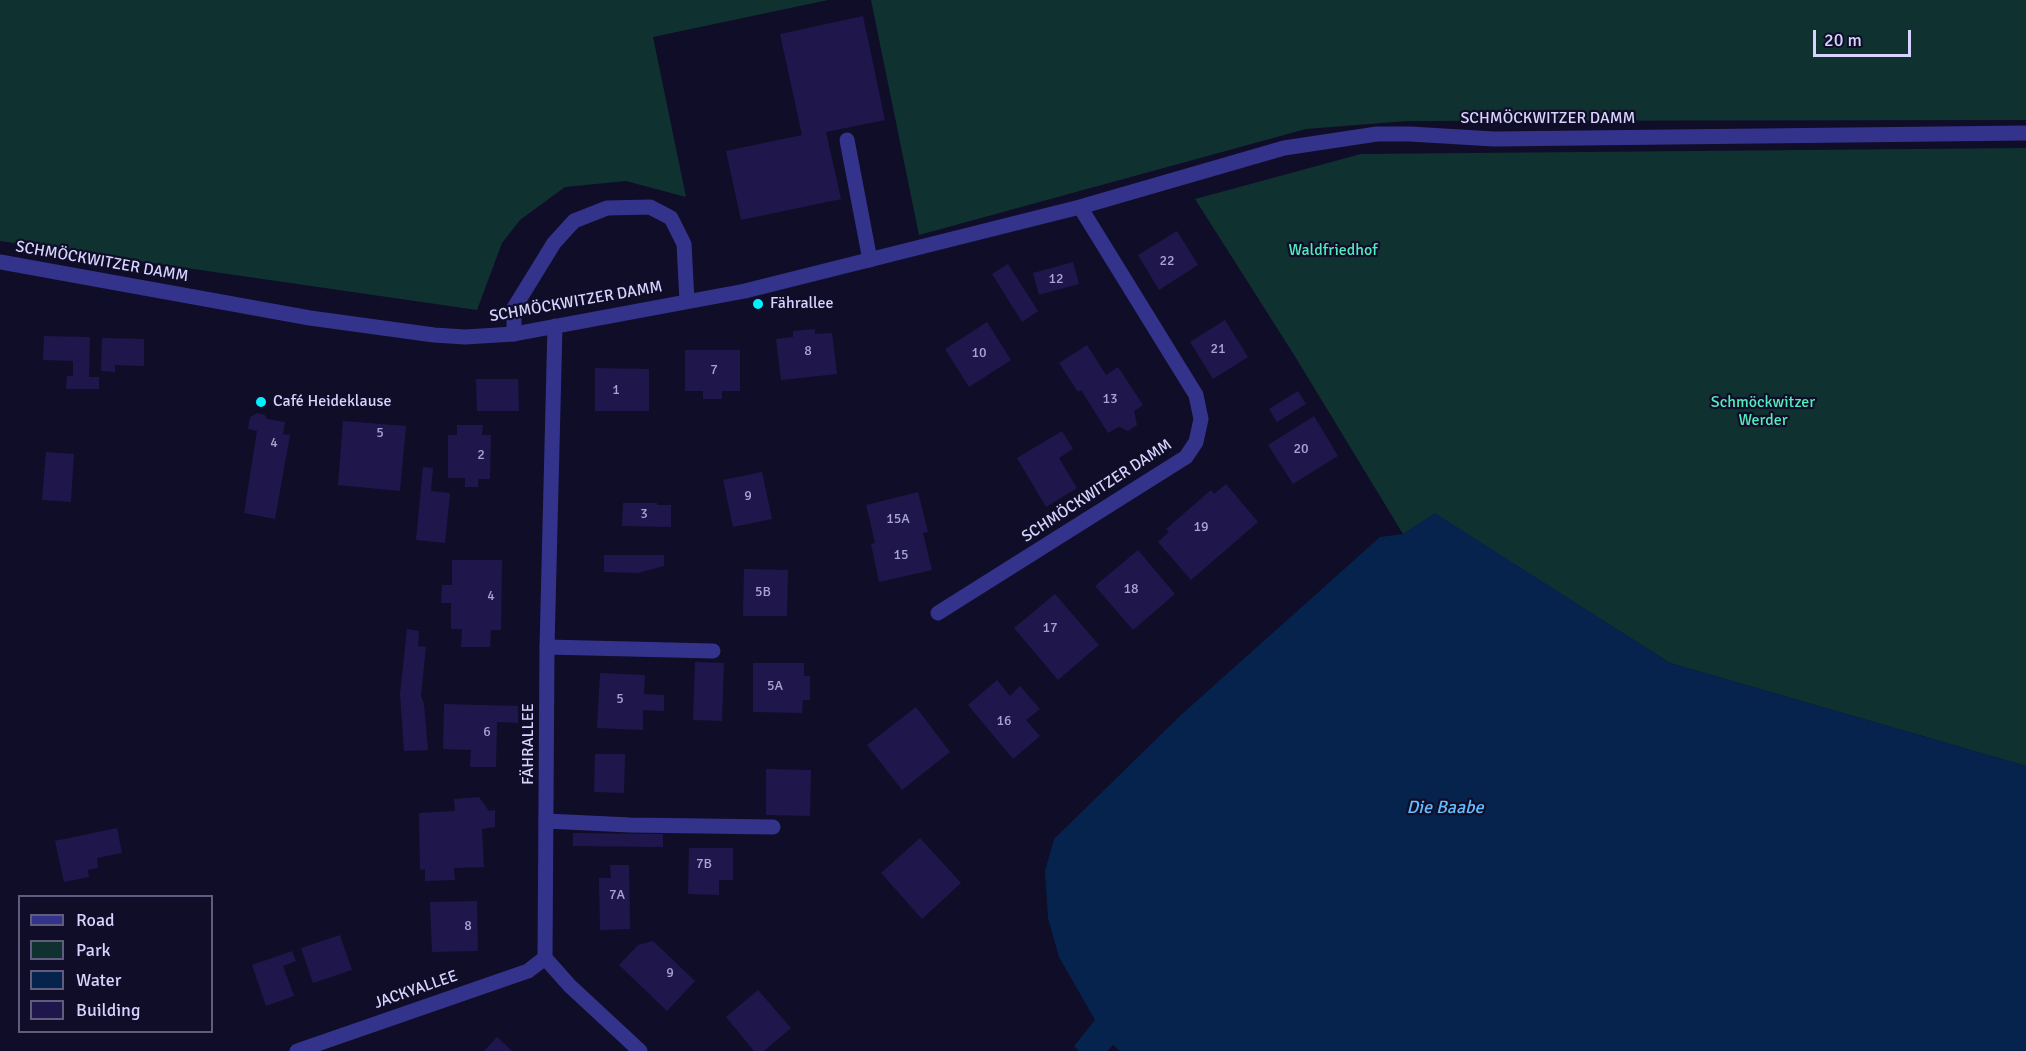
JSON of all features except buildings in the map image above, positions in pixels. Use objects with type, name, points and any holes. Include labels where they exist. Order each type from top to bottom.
[{"type":"street","name":"SCHMÖCKWITZER DAMM","points":[[0,262],[310,318],[434,335],[465,337],[514,334],[745,291],[1080,207],[1284,148],[1377,134],[1494,139],[2026,132]]},
{"type":"street","points":[[847,140],[870,260]]},
{"type":"street","points":[[514,334],[514,308],[554,243],[574,221],[607,208],[650,207],[671,218],[684,244],[687,301]]},
{"type":"street","name":"SCHMÖCKWITZER DAMM","points":[[938,613],[1185,458],[1196,442],[1201,419],[1196,394],[1080,207]]},
{"type":"street","name":"FÄHRALLEE","points":[[545,958],[547,647],[555,326]]},
{"type":"street","points":[[547,647],[713,651]]},
{"type":"street","points":[[546,821],[772,827]]},
{"type":"street","points":[[545,958],[570,986],[639,1051]]},
{"type":"street","name":"JACKYALLEE","points":[[297,1051],[528,971],[545,958]]},
{"type":"green space","points":[[0,0],[828,0],[653,37],[686,197],[626,181],[565,187],[520,220],[502,243],[477,310],[0,241]]},
{"type":"green space","points":[[871,0],[2026,0],[2026,120],[1407,121],[1306,129],[919,235]]},
{"type":"green space","name":"Schmöckwitzer Werder","points":[[2026,148],[2026,766],[1670,663],[1435,514],[1403,534],[1296,358],[1195,199],[1361,154]]},
{"type":"water","name":"Die Baabe","points":[[1435,513],[1670,663],[2026,766],[2026,1051],[1120,1051],[1113,1045],[1107,1051],[1079,1051],[1074,1046],[1095,1020],[1059,957],[1048,918],[1045,871],[1054,839],[1181,715],[1380,537],[1403,534]]},
{"type":"place","name":"Fährallee","points":[[758,304]]},
{"type":"place","name":"Café Heideklause","points":[[261,402]]},
{"type":"park label","name":"Waldfriedhof","points":[[1333,251]]}]
